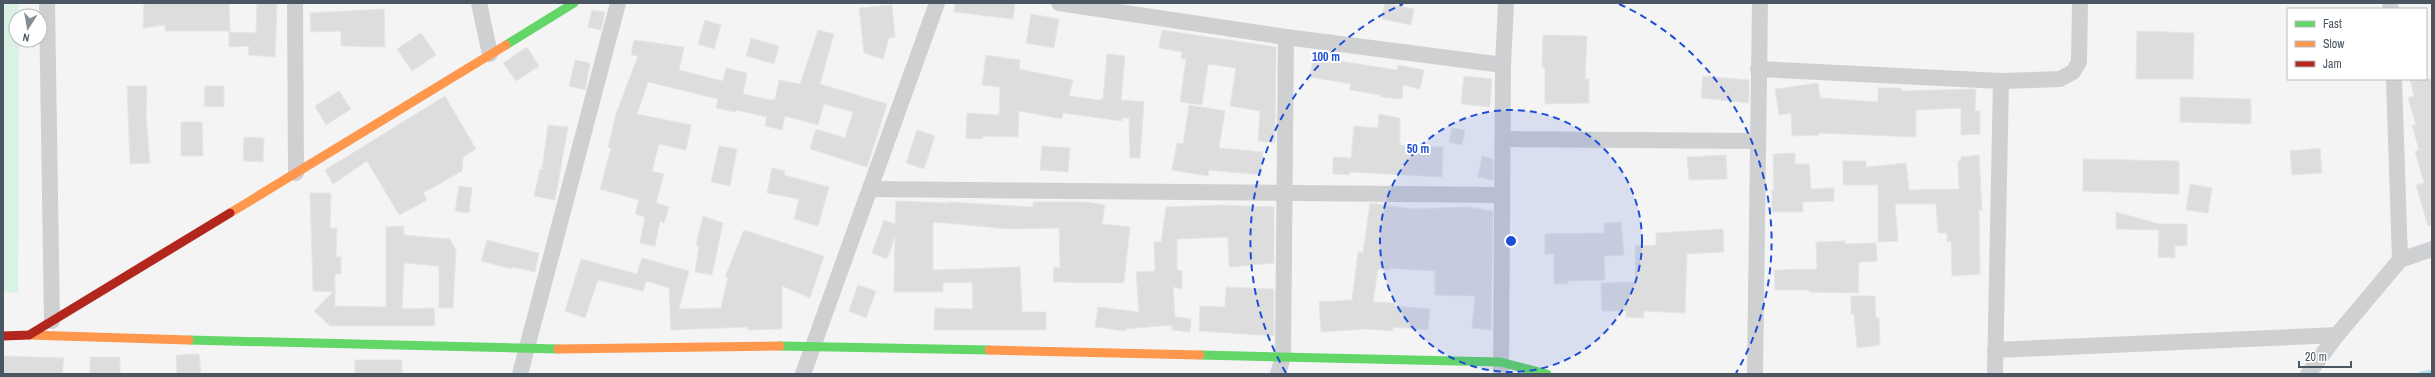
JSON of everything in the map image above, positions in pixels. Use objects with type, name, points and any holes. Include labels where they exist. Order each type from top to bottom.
[{"type":"street","points":[[47,3],[52,321]]},
{"type":"street","points":[[295,3],[296,172]]},
{"type":"street","points":[[479,3],[490,54]]},
{"type":"street","points":[[29,335],[574,3]]},
{"type":"street","points":[[520,374],[618,3]]},
{"type":"street","points":[[803,374],[937,3]]},
{"type":"street","points":[[1059,3],[1286,37],[1503,65]]},
{"type":"street","points":[[1501,368],[1503,65],[1506,3]]},
{"type":"street","points":[[1756,374],[1758,69],[1760,3]]},
{"type":"street","points":[[1758,69],[2001,81],[2060,79],[2073,72],[2079,62],[2080,3]]},
{"type":"street","points":[[1278,374],[1283,357],[1286,37]]},
{"type":"street","points":[[2394,80],[2400,260]]},
{"type":"street","points":[[1995,374],[2001,81]]},
{"type":"street","points":[[1503,139],[1758,142]]},
{"type":"street","points":[[870,189],[1502,195]]},
{"type":"street","points":[[2308,374],[2337,335],[2400,260],[2432,249]]},
{"type":"street","points":[[3,336],[29,335],[526,349],[812,346],[1283,357],[1501,368],[1547,374]]},
{"type":"street","points":[[1995,350],[2337,335]]},
{"type":"green space","points":[[3,3],[19,3],[19,8],[8,8],[8,48],[19,48],[18,293],[3,292]]},
{"type":"building","points":[[144,3],[229,3],[230,31],[165,31],[165,25],[143,28]]},
{"type":"building","points":[[257,3],[277,3],[275,57],[248,55],[249,46],[229,47],[229,32],[256,33]]},
{"type":"building","points":[[955,3],[1015,3],[1013,19],[954,12]]},
{"type":"building","points":[[1385,3],[1414,9],[1411,25],[1382,19]]},
{"type":"building","points":[[892,5],[895,37],[889,38],[883,59],[864,53],[859,8]]},
{"type":"building","points":[[384,9],[385,47],[341,46],[341,31],[311,32],[310,13]]},
{"type":"building","points":[[592,10],[605,12],[601,30],[588,27]]},
{"type":"building","points":[[1031,14],[1059,19],[1054,48],[1026,43]]},
{"type":"building","points":[[705,20],[721,25],[714,49],[698,44]]},
{"type":"building","points":[[818,30],[834,34],[820,84],[887,104],[867,167],[810,149],[816,129],[845,138],[853,112],[824,104],[818,125],[785,116],[782,130],[765,126],[767,117],[736,110],[735,112],[716,108],[718,99],[648,82],[637,114],[691,125],[686,150],[659,144],[652,171],[664,174],[656,203],[669,207],[664,223],[660,221],[655,246],[640,243],[645,217],[635,214],[639,200],[600,189],[611,148],[608,147],[616,114],[638,56],[631,55],[634,40],[684,47],[679,70],[723,81],[726,68],[747,73],[743,94],[771,100],[775,99],[779,80],[800,84]]},
{"type":"building","points":[[1162,30],[1276,47],[1275,143],[1258,141],[1260,111],[1230,106],[1236,68],[1208,64],[1202,105],[1180,102],[1186,59],[1181,59],[1182,52],[1159,48]]},
{"type":"building","points":[[2137,31],[2194,33],[2193,79],[2136,79]]},
{"type":"building","points":[[421,33],[436,55],[412,71],[397,49]]},
{"type":"building","points":[[1543,35],[1587,36],[1585,79],[1589,79],[1589,103],[1545,104],[1545,68],[1542,67]]},
{"type":"building","points":[[751,38],[779,46],[774,64],[746,56]]},
{"type":"building","points":[[527,47],[539,66],[516,81],[503,63]]},
{"type":"building","points":[[1107,54],[1125,56],[1121,100],[1144,102],[1140,158],[1130,158],[1129,118],[1122,118],[1122,121],[1063,113],[1062,119],[1019,111],[1018,137],[983,136],[983,139],[966,138],[967,113],[999,115],[1000,87],[982,85],[986,55],[1020,60],[1019,69],[1073,80],[1069,96],[1100,100],[1103,98]]},
{"type":"building","points":[[1313,57],[1397,70],[1398,65],[1424,70],[1420,89],[1403,85],[1402,99],[1381,97],[1381,95],[1350,90],[1351,84],[1310,77]]},
{"type":"building","points":[[575,60],[590,63],[585,90],[569,86]]},
{"type":"building","points":[[1464,76],[1492,79],[1490,107],[1461,104]]},
{"type":"building","points":[[1703,76],[1749,80],[1749,103],[1701,98]]},
{"type":"building","points":[[2432,79],[2432,225],[2428,226],[2416,185],[2424,183],[2415,151],[2419,150],[2412,125],[2416,125],[2408,98],[2414,96],[2410,80]]},
{"type":"building","points":[[1818,83],[1820,98],[1878,102],[1878,88],[1901,88],[1901,91],[1976,89],[1975,111],[1980,111],[1980,134],[1961,135],[1961,108],[1916,110],[1916,137],[1819,133],[1819,135],[1792,136],[1791,113],[1779,115],[1775,89]]},
{"type":"building","points":[[127,86],[147,86],[146,115],[150,163],[130,164]]},
{"type":"building","points":[[205,86],[224,86],[224,107],[204,106]]},
{"type":"building","points":[[339,91],[351,109],[326,125],[315,106]]},
{"type":"building","points":[[445,96],[476,149],[463,157],[462,171],[423,193],[427,200],[399,215],[367,161],[333,184],[325,170]]},
{"type":"building","points":[[2180,97],[2251,99],[2251,124],[2180,122]]},
{"type":"building","points":[[1189,105],[1225,111],[1219,148],[1263,152],[1261,175],[1209,170],[1208,176],[1172,170],[1177,143],[1183,144]]},
{"type":"building","points":[[1379,114],[1400,118],[1400,145],[1443,147],[1442,177],[1350,172],[1350,175],[1333,174],[1333,157],[1351,158],[1354,126],[1378,128]]},
{"type":"building","points":[[181,122],[202,122],[203,156],[181,156]]},
{"type":"building","points":[[548,125],[568,127],[555,200],[534,196],[540,169],[542,170]]},
{"type":"building","points":[[1452,128],[1465,130],[1462,145],[1449,142]]},
{"type":"building","points":[[917,130],[935,136],[924,169],[906,163]]},
{"type":"building","points":[[244,137],[264,138],[263,162],[243,161]]},
{"type":"building","points":[[719,146],[737,149],[730,186],[711,182]]},
{"type":"building","points":[[1042,146],[1070,148],[1068,172],[1040,170]]},
{"type":"building","points":[[2320,148],[2322,173],[2292,175],[2290,151]]},
{"type":"building","points":[[1795,153],[1795,164],[1809,164],[1811,189],[1834,188],[1834,201],[1803,202],[1803,212],[1772,212],[1772,190],[1774,190],[1773,154]]},
{"type":"building","points":[[1726,155],[1727,179],[1689,180],[1687,157]]},
{"type":"building","points":[[1979,155],[1982,210],[1979,210],[1980,274],[1952,276],[1951,241],[1947,242],[1947,233],[1938,233],[1936,204],[1895,204],[1898,241],[1878,242],[1878,185],[1843,185],[1843,161],[1866,161],[1866,167],[1906,163],[1909,190],[1959,189],[1958,161],[1961,161],[1961,157]]},
{"type":"building","points":[[1482,156],[1493,159],[1493,180],[1478,177]]},
{"type":"building","points":[[2083,159],[2179,161],[2179,194],[2083,191]]},
{"type":"building","points":[[772,168],[785,171],[784,175],[829,187],[818,226],[794,219],[799,199],[767,193]]},
{"type":"building","points":[[2190,184],[2212,188],[2208,213],[2186,210]]},
{"type":"building","points":[[459,186],[472,188],[469,213],[455,211]]},
{"type":"building","points":[[310,193],[331,193],[330,228],[337,228],[336,257],[341,257],[341,274],[335,274],[335,306],[386,307],[386,227],[404,226],[404,235],[450,239],[456,250],[453,308],[439,308],[439,266],[404,263],[402,309],[434,308],[435,326],[330,326],[314,311],[333,292],[313,291]]},
{"type":"building","points":[[896,201],[949,202],[1033,207],[1033,202],[1087,202],[1105,205],[1102,224],[1130,227],[1124,283],[1053,282],[1054,267],[1060,268],[1059,228],[1009,229],[935,222],[933,223],[933,270],[1020,267],[1022,312],[1046,312],[1046,330],[934,330],[935,308],[973,309],[972,282],[943,283],[943,292],[894,292],[895,237],[887,259],[872,253],[884,220],[895,224]]},
{"type":"building","points":[[1370,203],[1412,209],[1467,207],[1493,211],[1491,330],[1472,328],[1475,296],[1435,295],[1435,271],[1390,268],[1390,270],[1378,269],[1373,302],[1395,303],[1395,306],[1430,309],[1428,330],[1393,327],[1393,331],[1366,329],[1321,332],[1319,302],[1352,300],[1358,252],[1363,253]]},
{"type":"building","points":[[1221,205],[1274,207],[1274,263],[1229,267],[1228,237],[1177,239],[1177,270],[1182,271],[1182,289],[1173,287],[1175,317],[1191,319],[1190,332],[1172,330],[1172,325],[1125,329],[1125,331],[1095,327],[1098,307],[1139,312],[1136,272],[1155,271],[1154,242],[1161,242],[1166,207]]},
{"type":"building","points":[[2116,212],[2159,224],[2187,224],[2187,246],[2175,246],[2175,258],[2158,257],[2159,230],[2116,229]]},
{"type":"building","points":[[703,216],[723,223],[712,275],[695,272],[699,246],[696,245]]},
{"type":"building","points":[[1621,222],[1624,255],[1604,256],[1605,280],[1568,281],[1568,284],[1554,284],[1554,254],[1545,254],[1545,234],[1604,233],[1604,223]]},
{"type":"building","points":[[1723,229],[1724,252],[1687,254],[1685,313],[1644,311],[1644,318],[1626,317],[1626,311],[1602,311],[1601,283],[1636,282],[1635,246],[1656,245],[1656,233]]},
{"type":"building","points":[[744,230],[824,256],[810,298],[782,286],[782,329],[748,330],[748,327],[671,330],[669,288],[646,281],[643,291],[598,280],[585,318],[565,311],[581,259],[637,274],[642,258],[689,271],[679,309],[721,308],[728,277],[725,277]]},
{"type":"building","points":[[487,240],[539,253],[535,272],[513,267],[512,269],[481,261]]},
{"type":"building","points":[[1845,241],[1845,244],[1876,243],[1877,261],[1859,262],[1858,293],[1809,292],[1809,290],[1775,290],[1774,270],[1817,269],[1816,242]]},
{"type":"building","points":[[858,285],[876,291],[866,318],[849,311]]},
{"type":"building","points":[[1226,287],[1274,289],[1274,336],[1199,331],[1200,306],[1225,307]]},
{"type":"building","points":[[1851,296],[1875,296],[1876,318],[1879,318],[1880,345],[1857,348],[1854,314],[1851,314]]},
{"type":"building","points":[[199,354],[201,374],[177,374],[176,355]]},
{"type":"building","points":[[3,356],[64,358],[62,374],[3,374]]},
{"type":"building","points":[[90,357],[120,357],[120,374],[90,374]]},
{"type":"building","points":[[355,360],[402,360],[402,374],[355,374]]},
{"type":"waterway","points":[[2421,374],[2432,372]]},
{"type":"traffic: fast","points":[[506,45],[574,3]]},
{"type":"traffic: fast","points":[[189,340],[558,349]]},
{"type":"traffic: fast","points":[[780,346],[989,350]]},
{"type":"traffic: fast","points":[[1200,355],[1500,362],[1547,374]]},
{"type":"traffic: slow","points":[[230,213],[506,45]]},
{"type":"traffic: slow","points":[[29,335],[189,340]]},
{"type":"traffic: slow","points":[[558,349],[780,346]]},
{"type":"traffic: slow","points":[[989,350],[1200,355]]},
{"type":"traffic: jam","points":[[3,336],[29,335],[230,213]]}]
